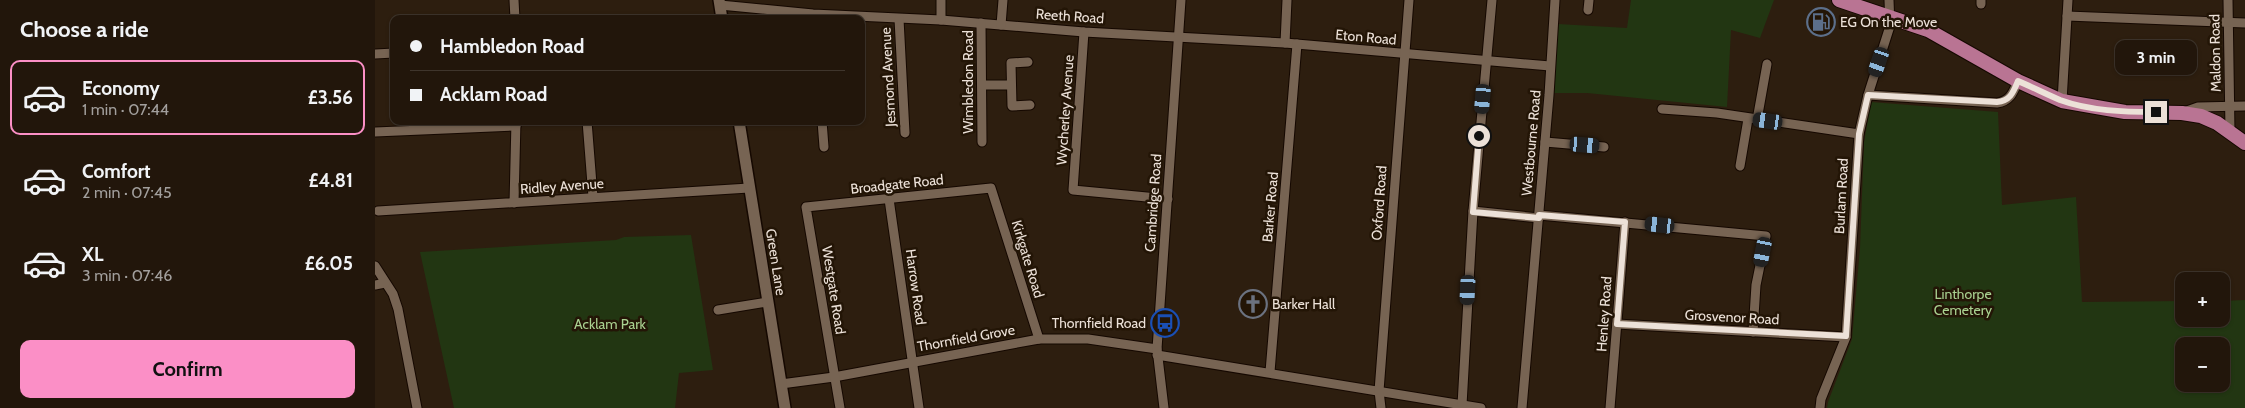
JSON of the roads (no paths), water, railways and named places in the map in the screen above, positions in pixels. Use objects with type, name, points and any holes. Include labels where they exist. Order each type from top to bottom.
[{"type":"main road","points":[[1839,0],[1889,15],[1939,36],[2018,81],[2062,101],[2125,112],[2182,112],[2201,116],[2230,131],[2245,143]]},
{"type":"street","points":[[514,0],[515,15]]},
{"type":"street","points":[[941,0],[941,20]]},
{"type":"street","points":[[1001,25],[1003,0]]},
{"type":"street","name":"Cambridge Road","points":[[1164,408],[1157,352],[1181,0]]},
{"type":"street","points":[[1285,43],[1287,0]]},
{"type":"street","name":"Oxford Road","points":[[1381,408],[1379,391],[1409,0]]},
{"type":"street","points":[[1462,405],[1473,212],[1492,0]]},
{"type":"street","name":"Westbourne Road","points":[[1522,408],[1555,0]]},
{"type":"street","points":[[1588,10],[1589,0]]},
{"type":"street","name":"Burlam Road","points":[[1820,408],[1821,399],[1846,336],[1859,134],[1868,95],[1890,26],[1889,0]]},
{"type":"street","points":[[2062,101],[2068,0]]},
{"type":"street","name":"Maldon Road","points":[[2229,0],[2230,131]]},
{"type":"street","points":[[720,2],[722,15]]},
{"type":"street","name":"Reeth Road","points":[[720,2],[806,15]]},
{"type":"street","points":[[2067,16],[2245,23]]},
{"type":"street","name":"Reeth Road","points":[[865,18],[941,20],[1084,32],[1179,37]]},
{"type":"street","name":"Jesmond Avenue","points":[[899,19],[905,133]]},
{"type":"street","name":"Wimbledon Road","points":[[981,23],[982,142]]},
{"type":"street","name":"Wycherley Avenue","points":[[1084,32],[1073,190],[1168,199]]},
{"type":"street","name":"Eton Road","points":[[1179,37],[1285,43],[1550,66]]},
{"type":"street","name":"Barker Road","points":[[1270,372],[1297,44]]},
{"type":"street","points":[[375,54],[390,53]]},
{"type":"street","points":[[1028,62],[1011,63],[1011,85],[1012,106],[1030,105]]},
{"type":"street","points":[[1740,166],[1767,64]]},
{"type":"street","points":[[1868,95],[2005,102],[2011,96],[2018,81]]},
{"type":"street","points":[[982,85],[1011,85]]},
{"type":"street","points":[[2182,112],[2198,107],[2245,106]]},
{"type":"street","points":[[1662,109],[1717,113],[1859,134]]},
{"type":"street","points":[[375,132],[498,125]]},
{"type":"street","points":[[514,203],[516,125]]},
{"type":"street","points":[[587,125],[593,197]]},
{"type":"street","name":"Green Lane","points":[[740,125],[785,408]]},
{"type":"street","points":[[822,125],[825,147]]},
{"type":"street","points":[[1545,142],[1604,147]]},
{"type":"street","name":"Ridley Avenue","points":[[376,211],[749,188]]},
{"type":"street","name":"Broadgate Road","points":[[806,207],[991,188]]},
{"type":"street","name":"Kirkgate Road","points":[[991,188],[1039,338]]},
{"type":"street","name":"Harrow Road","points":[[889,199],[919,408]]},
{"type":"street","name":"Westgate Road","points":[[806,207],[840,408]]},
{"type":"street","points":[[1473,212],[1625,222],[1766,236],[1757,285],[1753,332]]},
{"type":"street","name":"Henley Road","points":[[1610,408],[1625,222]]},
{"type":"street","points":[[375,266],[393,294],[398,309],[417,408]]},
{"type":"street","points":[[375,285],[385,283]]},
{"type":"street","points":[[718,310],[767,302]]},
{"type":"street","name":"Grosvenor Road","points":[[1617,324],[1846,336]]},
{"type":"street","name":"Thornfield Grove","points":[[781,384],[834,377],[1039,338],[1089,340],[1157,352]]},
{"type":"street","points":[[1157,352],[1481,408]]},
{"type":"place","name":"EG On the Move","points":[[1821,22]]},
{"type":"place","name":"Barker Hall","points":[[1253,304]]},
{"type":"place","name":"Thornfield Road","points":[[1165,323]]},
{"type":"park label","name":"Linthorpe Cemetery","points":[[1963,302]]},
{"type":"park label","name":"Acklam Park","points":[[610,324]]}]
